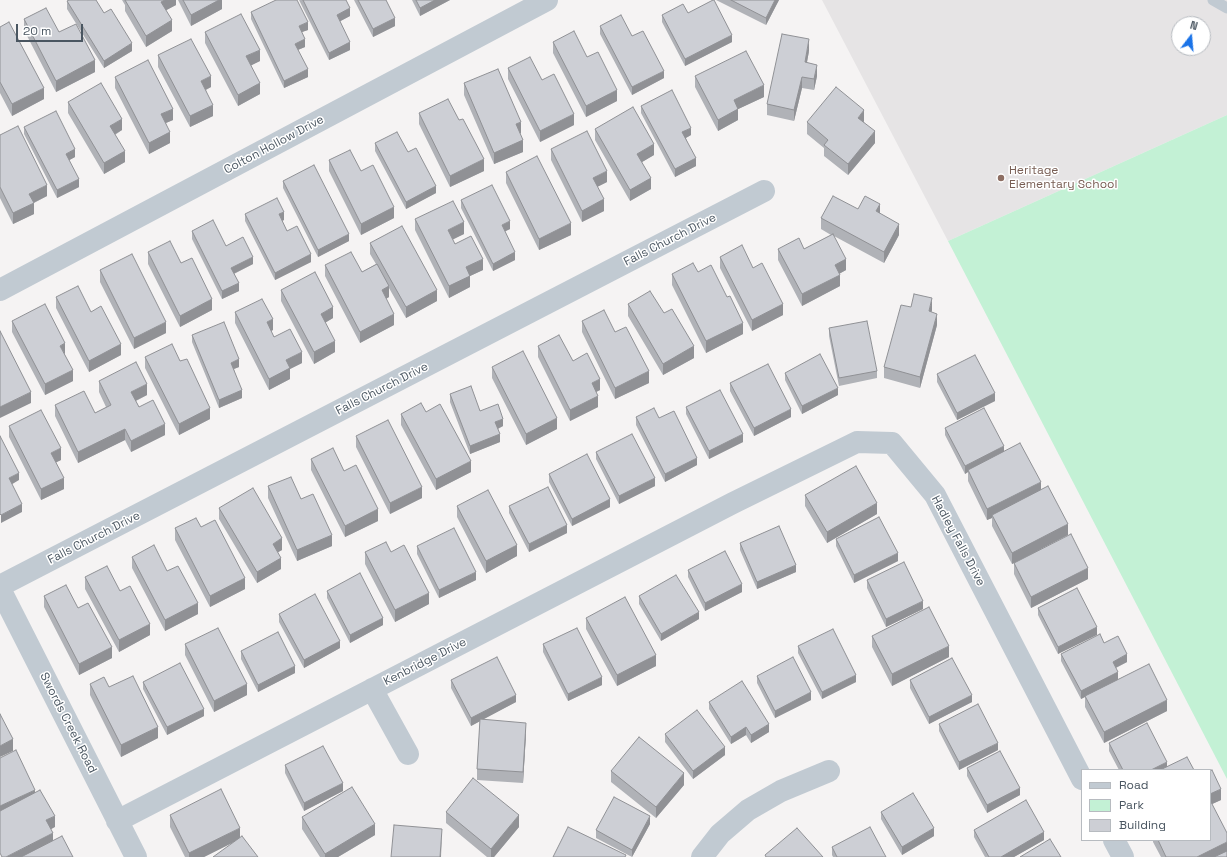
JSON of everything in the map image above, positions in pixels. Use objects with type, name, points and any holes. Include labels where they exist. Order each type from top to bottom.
[{"type":"street","name":"Colton Hollow Drive","points":[[0,290],[547,0]]},
{"type":"street","name":"Falls Church Drive","points":[[0,588],[764,191]]},
{"type":"street","name":"Hadley Falls Drive","points":[[733,503],[857,442],[892,443],[935,495],[1081,777]]},
{"type":"street","name":"Kenbridge Drive","points":[[117,821],[733,503]]},
{"type":"street","name":"Swords Creek Road","points":[[0,588],[136,857]]},
{"type":"street","points":[[372,689],[408,754]]},
{"type":"street","points":[[702,857],[720,834],[748,810],[781,791],[829,771]]},
{"type":"street","points":[[1114,841],[1122,857]]},
{"type":"lane","points":[[1214,0],[1227,8]]},
{"type":"shaded area","name":"Heritage Elementary School","points":[[822,0],[1227,0],[1227,115],[948,241]]},
{"type":"green space","points":[[1227,115],[1227,779],[948,241]]},
{"type":"building","points":[[96,0],[104,13],[111,9],[132,43],[104,61],[67,1]]},
{"type":"building","points":[[125,0],[165,0],[161,2],[172,20],[146,36]]},
{"type":"building","points":[[183,0],[219,0],[191,15]]},
{"type":"building","points":[[276,0],[297,0],[308,22],[299,26],[305,39],[295,44],[308,69],[284,81],[251,12]]},
{"type":"building","points":[[303,0],[346,0],[350,8],[337,15],[350,42],[329,53]]},
{"type":"building","points":[[358,0],[386,0],[395,18],[373,29]]},
{"type":"building","points":[[416,0],[435,0],[420,8]]},
{"type":"building","points":[[713,0],[732,35],[685,59],[662,15],[683,4],[688,13]]},
{"type":"building","points":[[731,0],[775,0],[766,18]]},
{"type":"building","points":[[46,8],[59,32],[76,24],[95,60],[56,81],[24,19]]},
{"type":"building","points":[[241,14],[260,50],[246,56],[260,83],[238,95],[205,32]]},
{"type":"building","points":[[621,15],[632,36],[643,31],[664,71],[632,87],[600,26]]},
{"type":"building","points":[[9,22],[44,88],[12,104],[0,82],[0,27]]},
{"type":"building","points":[[574,31],[587,57],[598,52],[617,90],[586,106],[553,42]]},
{"type":"building","points":[[782,34],[809,39],[805,62],[817,65],[814,79],[802,77],[794,110],[767,104]]},
{"type":"building","points":[[191,39],[211,76],[201,81],[213,105],[190,116],[158,55]]},
{"type":"building","points":[[746,51],[764,85],[734,100],[738,109],[718,120],[695,76]]},
{"type":"building","points":[[530,57],[542,80],[554,74],[574,114],[540,131],[508,68]]},
{"type":"building","points":[[148,60],[173,109],[161,114],[170,132],[149,143],[115,77]]},
{"type":"building","points":[[498,69],[521,122],[516,124],[523,140],[494,153],[464,83]]},
{"type":"building","points":[[101,83],[122,119],[110,126],[125,151],[104,163],[68,102]]},
{"type":"building","points":[[836,87],[864,110],[858,118],[875,131],[848,164],[824,145],[828,140],[807,122]]},
{"type":"building","points":[[672,90],[691,128],[682,132],[696,158],[675,169],[641,106]]},
{"type":"building","points":[[448,99],[459,120],[463,119],[484,159],[450,176],[419,113]]},
{"type":"building","points":[[633,107],[654,144],[637,154],[651,178],[630,190],[595,129]]},
{"type":"building","points":[[56,111],[75,149],[66,154],[79,179],[57,190],[24,127]]},
{"type":"building","points":[[18,126],[47,185],[29,194],[34,203],[13,213],[0,187],[0,135]]},
{"type":"building","points":[[587,131],[607,171],[593,178],[604,199],[582,211],[551,149]]},
{"type":"building","points":[[397,132],[408,152],[416,148],[436,186],[406,202],[375,143]]},
{"type":"building","points":[[350,150],[361,171],[373,165],[394,207],[361,224],[329,160]]},
{"type":"building","points":[[537,156],[571,223],[539,239],[506,172]]},
{"type":"building","points":[[314,165],[349,234],[318,250],[283,181]]},
{"type":"building","points":[[492,185],[510,221],[502,225],[515,252],[493,264],[461,200]]},
{"type":"building","points":[[833,196],[858,209],[865,196],[880,204],[876,211],[899,224],[884,252],[821,218]]},
{"type":"building","points":[[277,198],[284,212],[279,214],[287,231],[297,226],[311,254],[275,273],[245,214]]},
{"type":"building","points":[[453,201],[464,222],[448,230],[455,244],[471,236],[483,259],[466,267],[470,276],[449,286],[415,219]]},
{"type":"building","points":[[213,220],[226,246],[243,237],[253,257],[231,268],[239,283],[222,291],[192,231]]},
{"type":"building","points":[[402,226],[437,290],[406,307],[370,243]]},
{"type":"building","points":[[833,234],[846,259],[835,265],[840,275],[802,294],[778,249],[799,238],[804,249]]},
{"type":"building","points":[[170,241],[181,263],[192,258],[212,299],[180,316],[148,252]]},
{"type":"building","points":[[742,245],[753,268],[762,263],[783,304],[752,320],[720,257]]},
{"type":"building","points":[[351,252],[362,272],[377,264],[389,286],[382,290],[394,314],[360,332],[325,265]]},
{"type":"building","points":[[132,254],[166,322],[134,338],[100,270]]},
{"type":"building","points":[[693,263],[698,272],[711,265],[727,297],[730,296],[743,323],[706,341],[672,274]]},
{"type":"building","points":[[315,272],[333,307],[321,314],[335,341],[314,352],[281,290]]},
{"type":"building","points":[[78,286],[91,312],[101,306],[121,344],[89,361],[56,297]]},
{"type":"building","points":[[650,291],[664,313],[672,309],[694,346],[663,364],[628,304]]},
{"type":"building","points":[[914,294],[932,298],[929,311],[937,314],[920,377],[884,367],[901,305],[911,307]]},
{"type":"building","points":[[262,299],[273,319],[267,322],[274,337],[290,329],[302,352],[286,360],[290,368],[269,379],[235,312]]},
{"type":"building","points":[[45,304],[65,343],[60,346],[73,370],[45,384],[12,321]]},
{"type":"building","points":[[604,310],[615,332],[626,327],[649,371],[615,388],[582,321]]},
{"type":"building","points":[[867,321],[877,371],[839,378],[829,328]]},
{"type":"building","points":[[224,322],[239,359],[231,363],[242,390],[219,400],[192,335]]},
{"type":"building","points":[[0,331],[31,392],[0,407]]},
{"type":"building","points":[[559,335],[573,361],[587,353],[600,379],[592,383],[598,396],[570,410],[538,346]]},
{"type":"building","points":[[172,344],[180,361],[187,359],[210,408],[179,424],[145,357]]},
{"type":"building","points":[[523,351],[557,418],[526,434],[492,367]]},
{"type":"building","points":[[820,354],[838,388],[802,406],[785,373]]},
{"type":"building","points":[[975,355],[995,393],[957,413],[937,374]]},
{"type":"building","points":[[136,362],[147,384],[131,392],[139,407],[153,400],[165,424],[131,441],[125,429],[78,452],[55,405],[84,391],[95,413],[111,405],[99,381]]},
{"type":"building","points":[[768,364],[791,409],[754,428],[730,383]]},
{"type":"building","points":[[471,386],[480,411],[498,404],[503,419],[495,422],[500,434],[470,446],[450,394]]},
{"type":"building","points":[[720,390],[743,434],[709,451],[686,407]]},
{"type":"building","points":[[421,403],[426,412],[440,404],[471,461],[436,479],[401,414]]},
{"type":"building","points":[[654,408],[659,418],[674,411],[697,458],[665,474],[636,417]]},
{"type":"building","points":[[984,408],[1004,446],[965,466],[945,428]]},
{"type":"building","points":[[41,410],[61,448],[51,453],[64,478],[41,489],[9,426]]},
{"type":"building","points":[[388,420],[422,487],[390,503],[356,436]]},
{"type":"building","points":[[632,434],[655,478],[619,496],[596,452]]},
{"type":"building","points":[[0,436],[19,473],[9,478],[22,504],[1,515],[0,514]]},
{"type":"building","points":[[1020,443],[1041,482],[987,509],[968,470]]},
{"type":"building","points":[[333,448],[344,471],[356,465],[378,509],[345,526],[311,459]]},
{"type":"building","points":[[587,454],[610,499],[572,519],[549,474]]},
{"type":"building","points":[[856,466],[877,503],[827,532],[805,495]]},
{"type":"building","points":[[291,477],[301,499],[313,494],[332,535],[297,550],[268,486]]},
{"type":"building","points":[[1048,486],[1068,524],[1012,553],[992,515]]},
{"type":"building","points":[[548,487],[567,525],[529,544],[509,506]]},
{"type":"building","points":[[253,488],[282,538],[273,544],[281,558],[257,572],[219,508]]},
{"type":"building","points":[[488,490],[517,545],[486,561],[457,506]]},
{"type":"building","points":[[879,517],[898,553],[854,575],[836,539]]},
{"type":"building","points":[[196,518],[201,527],[215,520],[245,578],[210,596],[175,528]]},
{"type":"building","points":[[779,526],[796,565],[757,582],[740,543]]},
{"type":"building","points":[[454,528],[476,572],[439,590],[417,546]]},
{"type":"building","points":[[1071,534],[1088,568],[1031,597],[1014,563]]},
{"type":"building","points":[[386,542],[391,552],[404,545],[429,593],[395,610],[365,552]]},
{"type":"building","points":[[154,545],[167,571],[178,566],[198,603],[165,620],[132,557]]},
{"type":"building","points":[[725,551],[742,584],[705,603],[688,570]]},
{"type":"building","points":[[904,562],[923,601],[886,619],[867,580]]},
{"type":"building","points":[[107,566],[120,591],[130,586],[150,624],[119,640],[85,577]]},
{"type":"building","points":[[360,573],[383,618],[350,635],[327,591]]},
{"type":"building","points":[[676,575],[699,612],[661,634],[639,596]]},
{"type":"building","points":[[66,585],[78,608],[88,603],[112,647],[79,664],[44,596]]},
{"type":"building","points":[[1077,588],[1097,627],[1058,647],[1038,608]]},
{"type":"building","points":[[315,594],[340,641],[304,660],[279,614]]},
{"type":"building","points":[[625,597],[656,655],[617,675],[586,618]]},
{"type":"building","points":[[929,607],[949,646],[892,674],[872,636]]},
{"type":"building","points":[[218,628],[247,684],[214,701],[185,644]]},
{"type":"building","points":[[577,628],[602,677],[568,694],[543,644]]},
{"type":"building","points":[[833,629],[856,675],[822,692],[798,646]]},
{"type":"building","points":[[278,632],[295,666],[258,685],[241,651]]},
{"type":"building","points":[[1100,634],[1104,643],[1118,636],[1127,654],[1113,662],[1118,672],[1081,691],[1061,654]]},
{"type":"building","points":[[497,657],[516,695],[471,718],[451,680]]},
{"type":"building","points":[[793,657],[811,692],[775,711],[757,676]]},
{"type":"building","points":[[952,658],[972,695],[929,717],[910,680]]},
{"type":"building","points":[[180,663],[204,709],[167,727],[143,682]]},
{"type":"building","points":[[1149,664],[1167,700],[1104,732],[1085,696]]},
{"type":"building","points":[[133,676],[158,727],[121,745],[90,684],[104,677],[109,687]]},
{"type":"building","points":[[742,681],[769,724],[751,735],[746,727],[731,737],[709,702]]},
{"type":"building","points":[[978,704],[998,743],[959,762],[939,724]]},
{"type":"building","points":[[697,710],[725,747],[693,771],[665,734]]},
{"type":"building","points":[[0,714],[13,739],[0,746]]},
{"type":"building","points":[[480,719],[526,723],[523,772],[477,769]]},
{"type":"building","points":[[1147,723],[1167,762],[1153,769],[1122,769],[1109,743]]},
{"type":"building","points":[[639,737],[684,773],[656,807],[611,771]]},
{"type":"building","points":[[323,746],[343,783],[304,803],[285,765]]},
{"type":"building","points":[[16,750],[35,790],[0,806],[0,758]]},
{"type":"building","points":[[1000,751],[1020,788],[987,805],[967,768]]},
{"type":"building","points":[[1187,757],[1193,769],[1162,769]]},
{"type":"building","points":[[1211,770],[1221,789],[1211,794]]},
{"type":"building","points":[[473,778],[519,815],[491,849],[446,812]]},
{"type":"building","points":[[352,787],[375,824],[325,854],[302,817]]},
{"type":"building","points":[[221,789],[240,828],[189,853],[170,815]]},
{"type":"building","points":[[40,790],[55,816],[46,820],[53,833],[6,857],[2,857],[0,853],[0,811]]},
{"type":"building","points":[[913,793],[934,828],[902,847],[881,812]]},
{"type":"building","points":[[614,797],[650,816],[632,850],[596,830]]},
{"type":"building","points":[[1026,800],[1044,832],[1001,857],[989,857],[974,830]]},
{"type":"building","points":[[1211,802],[1227,833],[1227,842],[1197,857],[1166,857],[1158,841],[1211,841]]},
{"type":"building","points":[[394,825],[442,829],[440,857],[391,857]]},
{"type":"building","points":[[568,827],[626,855],[625,857],[553,857]]},
{"type":"building","points":[[870,827],[886,857],[837,857],[832,847]]},
{"type":"building","points":[[797,828],[823,857],[766,857],[765,855]]},
{"type":"building","points":[[62,836],[73,857],[21,857]]},
{"type":"building","points":[[242,836],[258,857],[213,857]]},
{"type":"building","points":[[1050,839],[1061,857],[1020,857]]},
{"type":"building","points":[[1227,851],[1227,857],[1214,857]]},
{"type":"place","name":"Heritage Elementary School","points":[[1001,178]]}]
